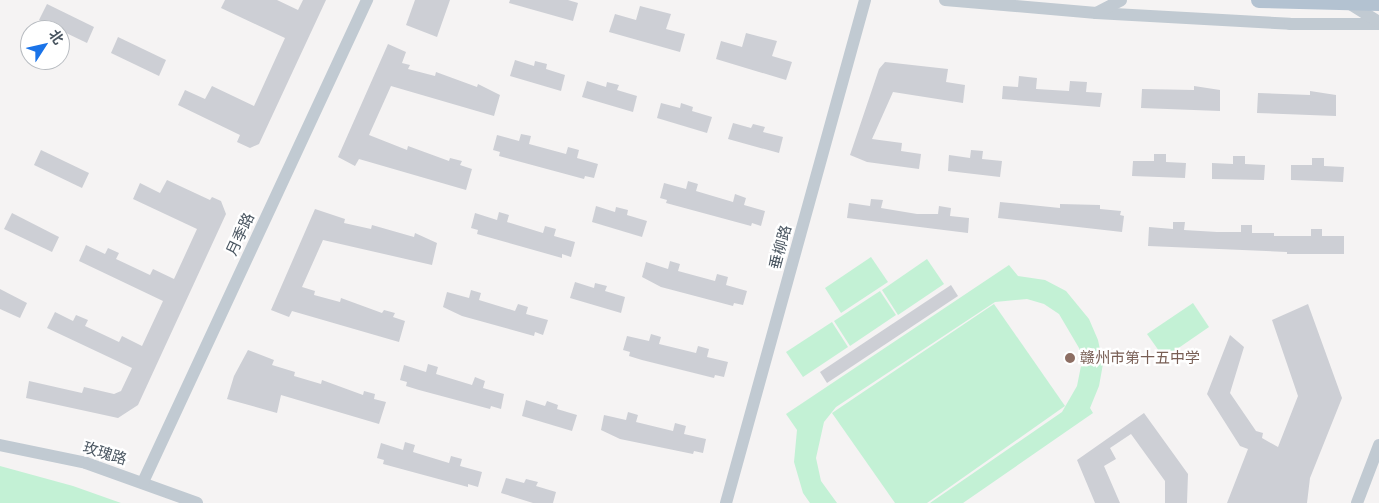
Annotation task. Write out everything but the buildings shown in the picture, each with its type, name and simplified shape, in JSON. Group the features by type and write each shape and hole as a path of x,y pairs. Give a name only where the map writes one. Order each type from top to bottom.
{"main road":[{"path":"1259,0 1350,4 1379,3"}],"street":[{"name":"月季路","path":"143,482 367,0"},
{"name":"垂柳路","path":"726,503 865,0"},
{"path":"945,0 1096,13 1290,24 1379,23"},
{"path":"1096,13 1121,0"},
{"path":"1350,4 1379,23"},
{"name":"玫瑰路","path":"0,445 86,463 197,503"},
{"path":"1357,503 1379,445"}],"green space":[{"path":"871,257 888,282 841,313 825,288"},
{"path":"927,259 944,284 898,315 882,290"},
{"path":"1009,265 1018,276 1045,280 1066,291 1089,319 1098,340 1103,364 1099,386 1090,408 1093,413 963,503 930,503 1062,412 1077,386 1081,366 1079,348 1059,314 1044,304 1027,299 995,302 836,407 824,422 816,458 821,481 837,503 810,503 803,493 794,462 797,430 786,414"},
{"path":"880,291 896,315 850,346 834,321"},
{"path":"1193,303 1209,327 1164,358 1147,334"},
{"path":"994,304 1065,406 927,503 895,503 832,413"},
{"path":"832,322 848,347 803,377 786,352"},
{"path":"0,466 73,486 121,503 0,503"}],"place":[{"name":"赣州市第十五中学","path":"1070,358"}]}
